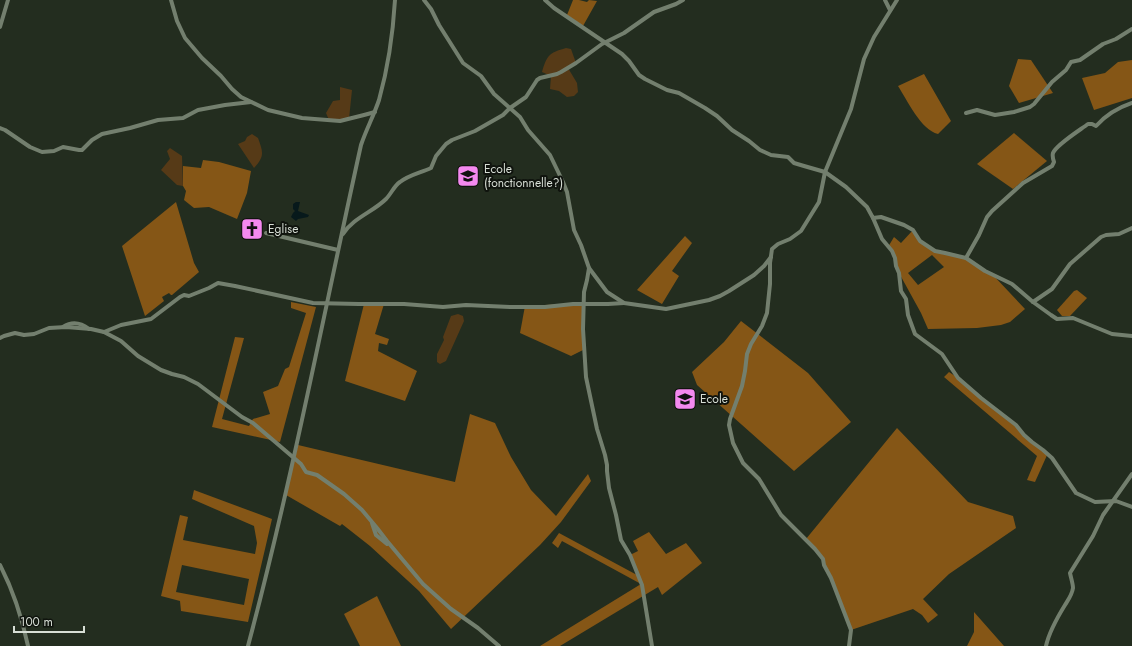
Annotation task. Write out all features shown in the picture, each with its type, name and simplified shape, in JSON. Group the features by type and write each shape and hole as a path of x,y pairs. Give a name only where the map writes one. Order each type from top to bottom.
{"street":[{"path":"0,27 8,0"},
{"path":"171,0 177,21 185,38 202,58 241,98 268,110 302,118 340,121 375,112"},
{"path":"248,646 293,458 361,145 375,112 385,75 395,0"},
{"path":"424,0 431,9 439,25 463,63 481,76 494,94 520,117 528,130 550,155 567,192 574,230 581,245 588,268 607,292 624,303"},
{"path":"545,0 554,8 626,57 639,75 644,79 667,90 679,93 706,108 718,116 732,130 760,150 771,155 788,157 794,163 825,172 846,187 867,207 880,235 896,258 896,266 899,273 902,291 906,299 908,315 915,334 942,354 958,378 981,398 1016,424 1024,435 1052,458 1076,493 1095,502 1116,501 1132,507"},
{"path":"341,237 347,227 374,210 387,199 398,183 431,168 436,156 446,144 495,121 526,97 537,80 544,76 561,72 605,42 624,33 654,12 683,0"},
{"path":"885,0 890,10"},
{"path":"849,646 851,630 823,559 781,515 759,479 743,463 737,453 730,433 729,425 742,386 747,354 762,326 767,312 772,249 801,231 819,202 825,172 847,119 864,59 874,37 897,0"},
{"path":"966,113 976,110 995,115 1014,112 1030,106 1034,104 1052,82 1066,70 1071,62 1080,60 1103,44 1131,31"},
{"path":"0,128 30,147 42,152 54,151 63,147 82,150 96,137 112,131 130,128 158,120 183,118 198,110 225,104 251,102"},
{"path":"966,258 987,217 992,211 1023,183 1052,166 1054,162 1052,157 1053,152 1064,141 1088,124 1096,126 1116,109 1132,103"},
{"path":"873,218 881,217 904,225 913,230 920,241 935,251 966,258 986,271 1012,284 1033,302 1057,319 1073,318 1112,334 1132,336"},
{"path":"1033,302 1052,289 1070,264 1101,237 1119,234 1132,228"},
{"path":"266,232 338,250"},
{"path":"104,332 121,325 151,319 180,297 184,295 189,296 218,283 313,303 326,304 404,304 442,307 466,305 510,307 584,303 624,303 666,309 709,300 720,296 754,274 764,266 771,257"},
{"path":"588,268 584,292 583,329 586,377 597,429 605,455 609,488 621,540 630,555 642,585 652,646"},
{"path":"0,338 15,333 24,335 34,334 49,328 66,327 104,332 121,340 138,356 161,370 184,377 198,384 242,417 253,423 301,464 306,472 317,475 344,494 372,521 393,549 423,584 451,609 478,628 499,646"},
{"path":"1046,646 1049,635 1071,594 1073,586 1070,573 1093,536 1103,515 1132,474"},
{"path":"0,565 10,585 23,624 28,646"}],"shaded area":[{"path":"573,0 587,2 589,0 597,1 583,26 567,15"},
{"path":"566,48 571,49 576,63 568,68 577,83 578,92 574,96 567,97 559,91 550,89 551,76 542,72 547,58 552,53"},
{"path":"1018,59 1031,60 1053,93 1019,103 1009,86"},
{"path":"1132,60 1132,98 1094,110 1082,78 1105,73 1118,62"},
{"path":"924,74 951,121 938,134 926,127 920,121 898,86"},
{"path":"340,87 352,90 349,119 329,120 326,113 333,101 340,100"},
{"path":"1014,133 1047,161 1013,189 977,164"},
{"path":"252,134 258,138 262,150 260,160 254,168 238,144 245,141 247,137"},
{"path":"170,148 182,156 183,186 177,185 161,170 170,159 167,151"},
{"path":"203,160 219,162 251,171 247,193 237,219 209,207 194,208 184,200 186,191 183,186 183,166 201,168"},
{"path":"176,202 194,263 199,272 172,295 169,293 162,297 164,301 145,316 122,246"},
{"path":"300,202 298,211 309,215 308,217 298,219 296,221 291,217 295,211 293,209 293,204"},
{"path":"913,230 920,241 935,251 964,257 993,275 1025,309 1010,322 1001,325 977,328 928,329 899,273 895,257 888,247 894,237 901,243","holes":["932,255 944,267 918,285 908,273"]},
{"path":"685,236 692,243 672,271 679,276 662,304 637,290"},
{"path":"1077,290 1087,298 1070,316 1062,316 1057,310 1074,291"},
{"path":"291,302 316,307 280,442 212,427 235,337 244,338 222,419 249,426 253,419 270,414 263,392 278,386 285,369 289,367 306,313 291,308"},
{"path":"584,303 585,349 571,356 520,333 525,306"},
{"path":"364,304 384,304 375,334 389,339 387,345 379,343 378,351 417,371 405,401 345,381"},
{"path":"458,314 463,316 464,321 446,361 440,364 437,362 437,354 444,340 443,337 451,316"},
{"path":"741,321 808,373 851,422 794,471 697,385 692,372 724,342"},
{"path":"949,372 1016,425 1024,435 1048,453 1035,482 1027,480 1037,456 944,377"},
{"path":"470,414 495,423 511,457 531,490 556,516 588,474 591,481 561,522 540,545 451,629 419,591 370,546 342,524 340,526 286,495 298,445 455,482"},
{"path":"897,428 968,502 1013,516 1016,528 949,574 923,599 938,615 928,623 922,615 913,609 851,630 823,559 806,539"},
{"path":"194,490 272,519 248,622 181,611 180,601 161,596 180,515 188,517 183,540 255,554 257,543 254,526 192,499","holes":["182,565 249,579 244,605 176,592"]},
{"path":"649,532 666,554 686,543 702,563 662,595 658,587 560,646 540,646 641,584 562,541 558,548 552,543 559,533 637,575 630,555 638,551 633,541"},
{"path":"377,596 401,646 360,646 344,614"},
{"path":"974,612 1004,646 967,646 974,632"}],"place":[{"name":"Ecole (fonctionnelle?)","path":"468,176"},
{"name":"Eglise","path":"252,229"},
{"name":"Ecole","path":"685,399"}]}
